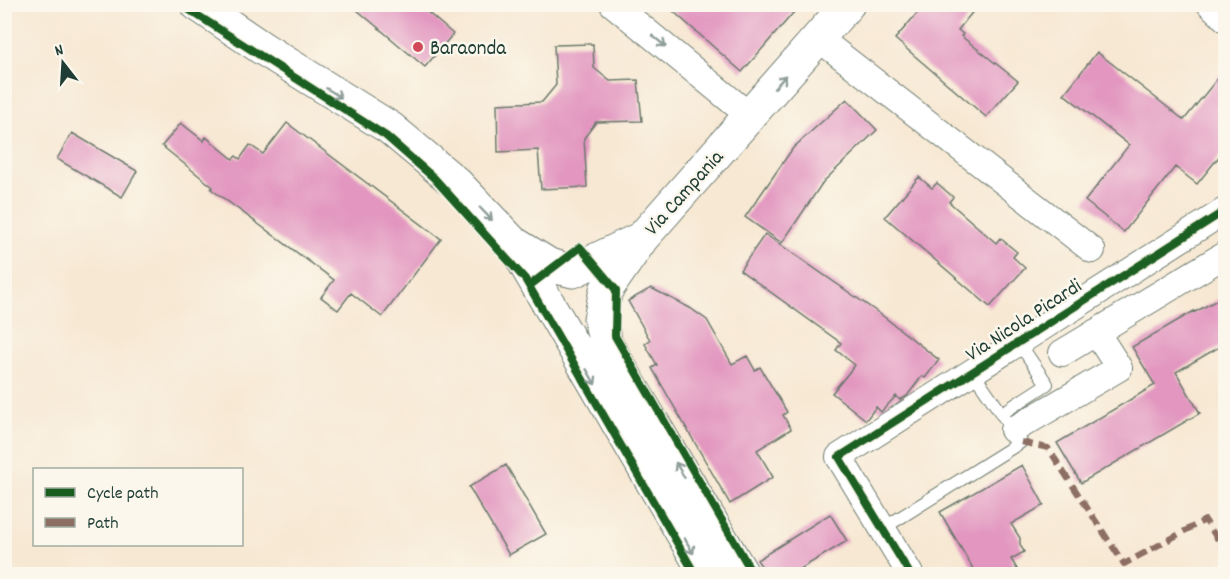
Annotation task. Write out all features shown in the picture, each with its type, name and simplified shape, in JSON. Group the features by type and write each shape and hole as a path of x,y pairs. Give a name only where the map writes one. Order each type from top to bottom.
{"main road":[{"path":"197,4 262,48 390,128 457,184 513,243 706,574"},
{"name":"Via Campania","path":"513,243 549,266 573,271 642,238 848,4"},
{"path":"642,238 606,290 600,319 606,344 742,574"}],"street":[{"path":"613,4 750,116"},
{"path":"1210,4 1226,19"},
{"path":"819,38 1092,250"},
{"name":"Via Nicola Picardi","path":"882,529 839,457 1226,210"},
{"path":"1062,353 1226,254"},
{"path":"1007,422 1119,369 1096,332"},
{"path":"882,529 910,574"}],"lane":[{"path":"1007,422 1047,384 1019,343"},
{"path":"882,529 1021,442 973,372"}],"building":[{"path":"350,4 418,4 453,34 425,67"},
{"path":"665,4 801,4 742,72"},
{"path":"925,4 979,4 958,30 963,34 961,36 1018,81 986,117 895,39"},
{"path":"593,44 594,68 610,81 638,80 642,121 596,122 584,138 587,187 541,189 538,150 498,152 497,104 542,102 556,85 554,45"},
{"path":"1097,52 1184,120 1226,68 1226,148 1197,184 1175,167 1124,232 1085,201 1129,145 1064,94"},
{"path":"847,99 877,130 823,182 782,243 745,217 793,148"},
{"path":"181,123 204,141 206,137 233,159 236,156 240,159 250,145 263,154 287,123 441,239 382,317 351,293 338,310 321,297 334,280 211,189 213,187 162,146"},
{"path":"72,133 137,171 122,197 57,159"},
{"path":"919,177 932,188 937,183 953,197 949,202 996,243 1000,238 1017,252 1013,257 1025,268 990,307 885,217"},
{"path":"765,234 883,316 939,360 925,378 922,376 907,396 900,400 896,396 881,412 876,407 866,420 832,393 855,365 836,350 841,343 740,270"},
{"path":"651,288 690,308 707,320 732,364 747,356 755,370 760,367 787,412 783,415 791,429 757,450 773,477 730,504 652,368 657,365 645,344 650,340 628,301"},
{"path":"1226,295 1226,343 1176,372 1200,413 1081,483 1057,443 1155,385 1132,347"},
{"path":"506,465 546,534 509,555 469,487"},
{"path":"1022,465 1044,505 1011,524 1020,538 1024,552 1011,559 1020,574 976,574 940,512"},
{"path":"830,514 847,541 792,574 767,574 757,560"}],"marked path":[{"path":"1021,442 1048,448 1124,564 1205,520 1226,552"}],"cycle path":[{"path":"180,4 386,136 434,178 525,279 695,574"},
{"path":"910,574 839,457 1226,210"},
{"path":"529,286 580,247 616,290 615,336 753,574"}],"place":[{"name":"Baraonda","path":"418,47"}]}
